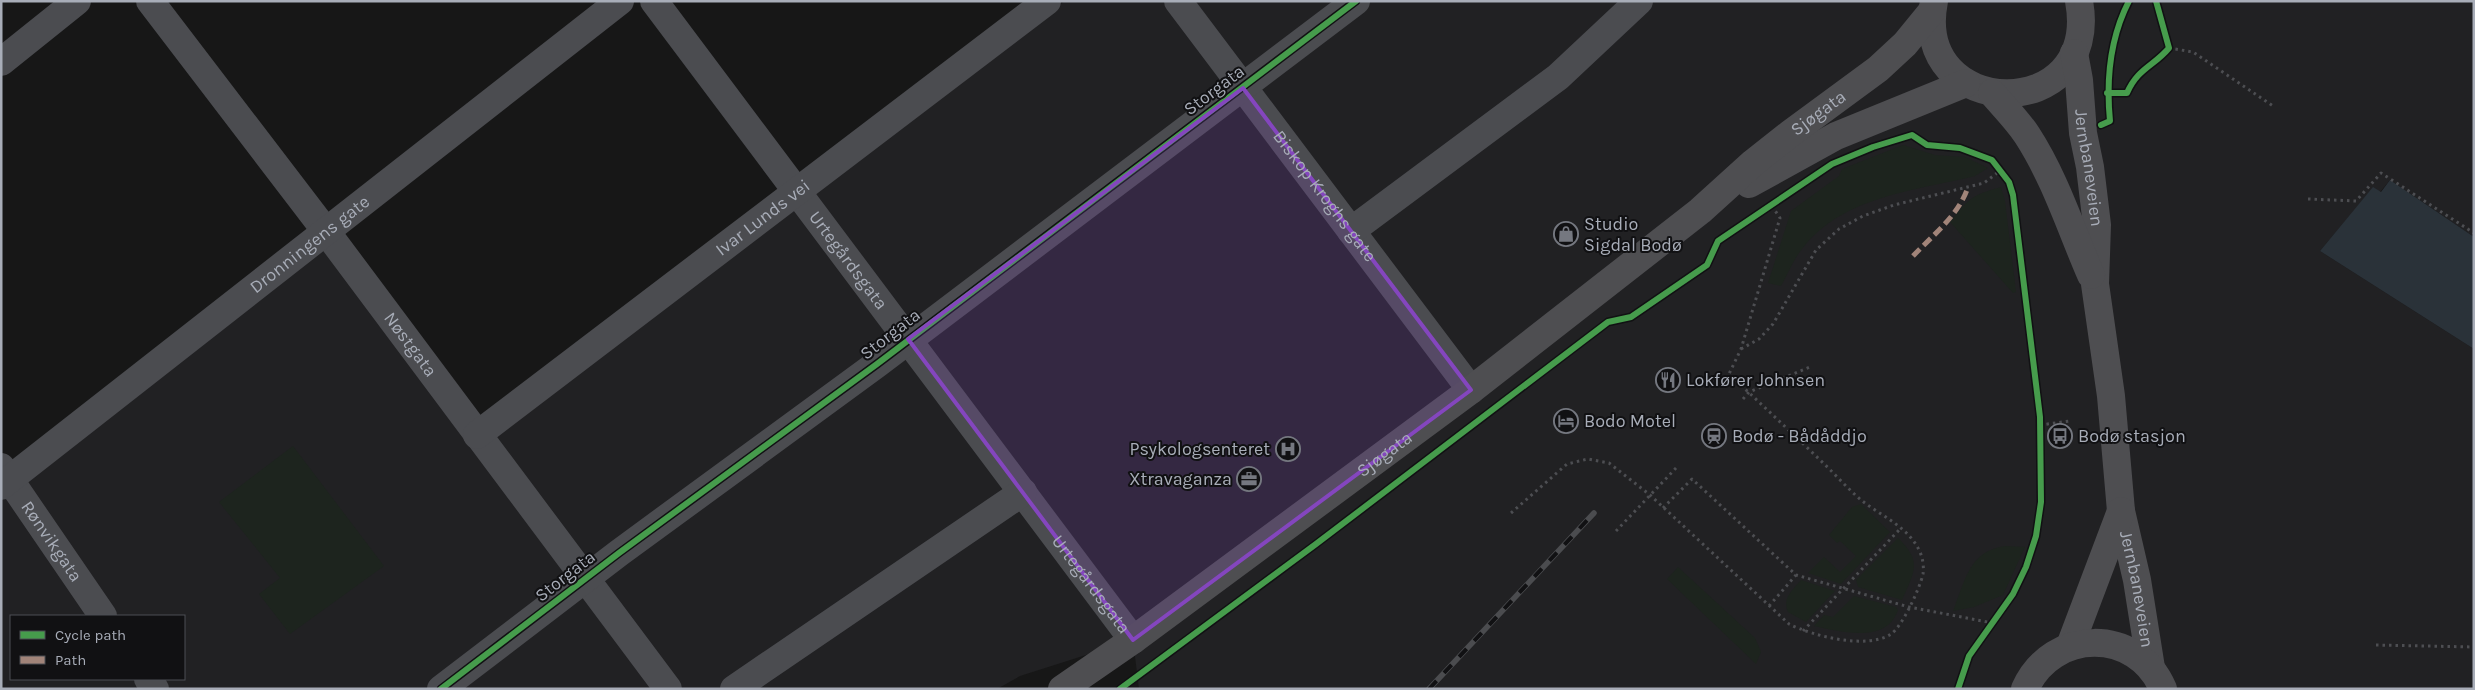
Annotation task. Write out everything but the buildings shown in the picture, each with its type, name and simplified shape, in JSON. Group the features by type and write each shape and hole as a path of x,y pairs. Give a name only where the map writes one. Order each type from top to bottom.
{"highway":[{"name":"Sjøgata","path":"1933,6 1932,28 1939,52 1953,73 1966,83 1992,93 2008,95 2040,87 2054,78 2074,53 2084,6"},
{"name":"Sjøgata","path":"1062,689 1133,640 1471,390 1700,212 1753,163 1878,69 1905,44 1933,6"},
{"name":"Jernbaneveien","path":"2074,53 2079,80 2083,133 2090,167 2097,225 2095,284 2111,396 2121,511 2157,678"},
{"name":"Sjøgata","path":"1700,212 1836,136 1966,83"},
{"name":"Jernbaneveien","path":"1992,93 2026,134 2051,179 2095,284"},
{"name":"Jernbaneveien","path":"2070,646 2121,511"},
{"name":"Jernbaneveien","path":"2025,689 2036,670 2046,660 2070,646 2087,642 2114,646 2138,656 2157,678"}],"street":[{"path":"1,62 77,1"},
{"name":"Nøstgata","path":"150,1 325,230 668,689"},
{"name":"Dronningens gate","path":"4,478 620,1"},
{"name":"Urtegårdsgata","path":"654,1 1133,640"},
{"name":"Ivar Lunds vei","path":"478,435 1047,1"},
{"name":"Biskop Kroghs gate","path":"1178,1 1471,390"},
{"name":"Storgata","path":"441,689 1243,88 1356,1"},
{"path":"1351,231 1558,77 1639,1"},
{"name":"Rønvikgata","path":"4,478 102,615"},
{"path":"734,689 1023,492"}],"path":[{"path":"2163,56 2169,48 2167,39"},
{"path":"2169,48 2193,52 2273,106"},
{"path":"1740,349 1759,339 1773,324 1816,250 1839,229 1863,216 1894,205 1984,183 2008,167"},
{"path":"2308,200 2356,202 2382,173 2474,234"},
{"path":"1511,513 1567,464 1588,459 1609,463 1650,495 1789,624 1803,631 1827,637 1871,641 1882,639 1893,633 1923,576 1924,564 1914,542 1901,528 1861,499 1729,374 1740,349 1780,218 1770,204"},
{"path":"1743,399 1749,392 1810,367"},
{"path":"2040,417 2040,435"},
{"path":"2040,425 2070,421"},
{"path":"1616,532 1678,467"},
{"path":"1663,508 1692,479 1796,575 1908,607 1993,623"},
{"path":"1803,631 1901,528"},
{"path":"1769,606 1796,575"},
{"path":"1988,629 1998,616"},
{"path":"2376,645 2474,647"}],"highlighted area":[{"path":"1243,88 1471,390 1133,640 908,339"}],"shaded area":[{"path":"1065,1 2474,1 2474,237 2390,180 2380,192 2373,188 2320,251 2474,349 2474,689 1139,689 1133,640 1020,676 997,689 1,689 1,486 325,230 475,441 797,191"},
{"path":"1903,145 1935,155 1965,157 1988,168 1975,176 1881,198 1838,217 1819,231 1802,249 1781,286 1768,283 1791,211 1839,176 1842,169"},
{"path":"2390,180 2474,237 2474,349 2320,251 2373,187 2381,192"},
{"path":"2001,187 2005,201 2016,292 2013,293 1950,222 1972,198 1983,192"},
{"path":"293,446 384,566 290,634 259,594 280,578 219,502"},
{"path":"1861,504 1890,532 1841,584 1808,573 1824,557 1840,572 1856,556 1840,541 1837,543 1829,535 1852,507"},
{"path":"1898,538 1911,554 1914,568 1902,600 1858,587 1856,580"},
{"path":"2005,546 2025,547 2003,595 1974,607 1953,611 1965,579 1976,561 1983,554"},
{"path":"1678,567 1755,638 1761,652 1756,664 1667,579"},
{"path":"1801,580 1835,591 1806,622 1788,612 1786,607 1789,595"},
{"path":"1854,596 1896,607 1898,610 1892,621 1884,628 1874,632 1850,633 1814,626 1824,615 1833,617"}],"railway":[{"path":"1429,689 1594,513"}],"marked path":[{"path":"1913,256 1952,216 1968,187"}],"cycle path":[{"path":"441,689 619,553 877,364 1356,1"},
{"path":"2101,125 2110,121 2109,75 2111,60 2117,30 2129,1"},
{"path":"2107,93 2127,93 2136,78 2169,48 2156,1"},
{"path":"1120,689 1316,544 1608,322 1631,317 1707,265 1718,241 1832,164 1873,147 1912,135 1927,145 1960,148 1992,160 2009,182 2013,195 2040,417 2041,502 2036,536 2026,567 2013,594 1969,656 1958,689"}],"place":[{"name":"Studio Sigdal Bodø","path":"1566,234"},
{"name":"Lokfører Johnsen","path":"1668,380"},
{"name":"Bodo Motel","path":"1566,421"},
{"name":"Bodø - Bådåddjo","path":"1714,436"},
{"name":"Bodø stasjon","path":"2060,436"},
{"name":"Psykologsenteret","path":"1288,449"},
{"name":"Xtravaganza","path":"1249,479"}]}
